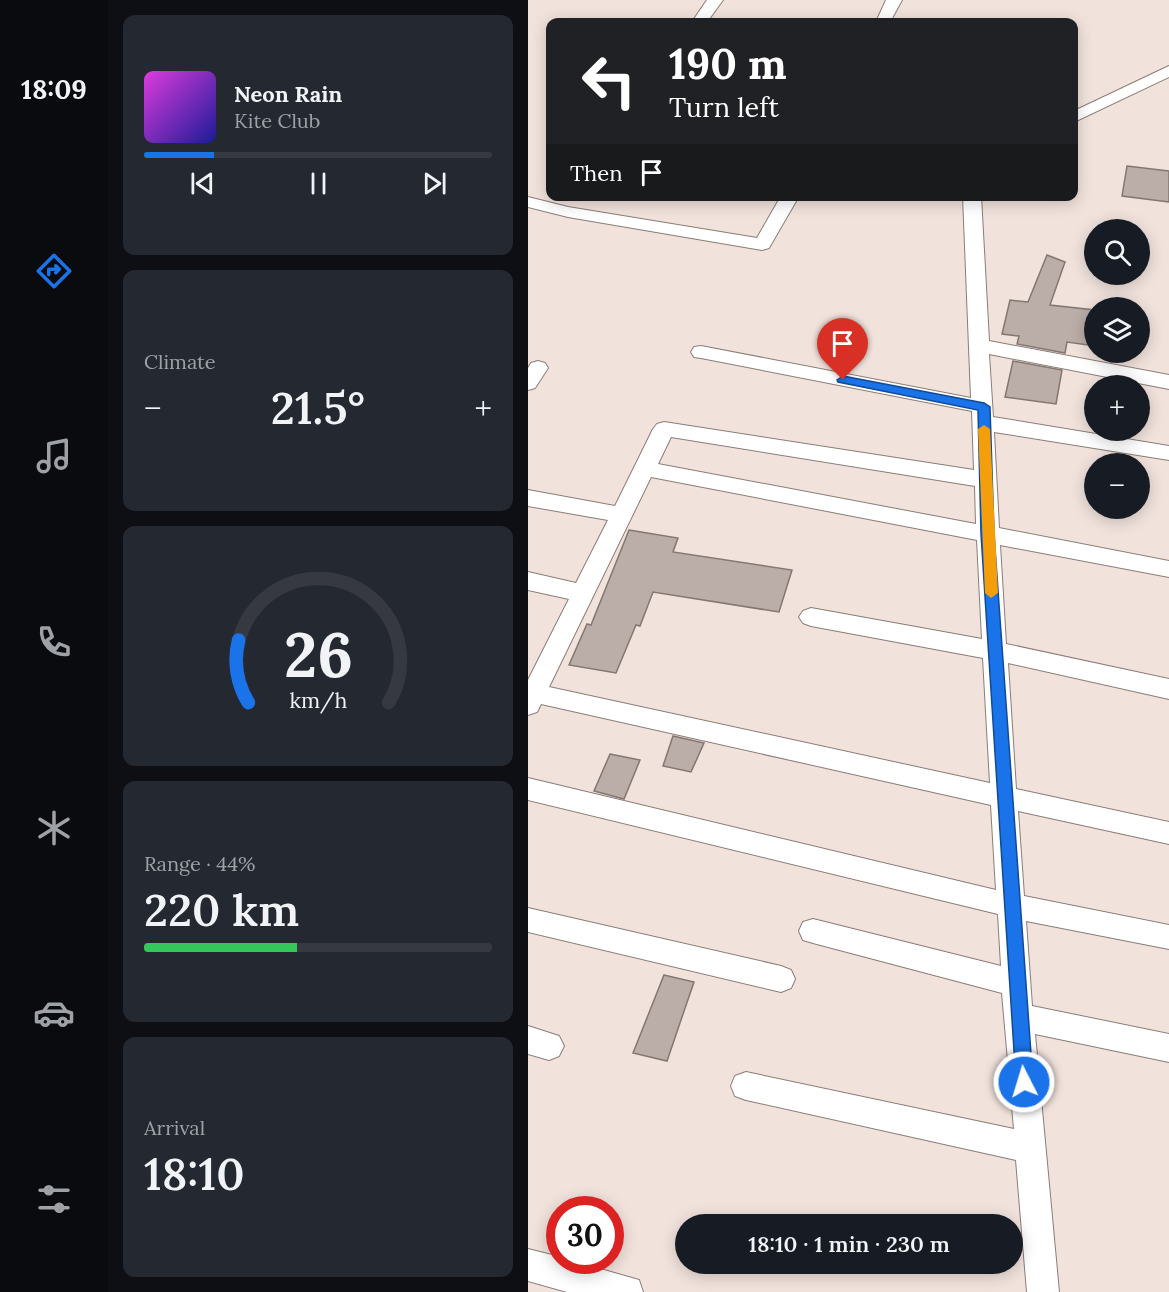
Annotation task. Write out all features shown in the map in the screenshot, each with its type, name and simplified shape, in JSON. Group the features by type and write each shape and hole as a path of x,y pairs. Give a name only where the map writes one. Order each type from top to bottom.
{"street":[{"path":"702,18 715,0"},
{"path":"886,18 894,0"},
{"path":"1078,115 1169,71"},
{"path":"528,202 560,202 762,244 787,201"},
{"path":"972,201 988,534 1016,983 1043,1292"},
{"path":"980,346 1169,382"},
{"path":"701,352 984,415 1169,453"},
{"path":"987,480 664,429 530,697 1006,796 1169,833"},
{"path":"646,469 1169,568"},
{"path":"528,498 622,515"},
{"path":"528,581 582,593"},
{"path":"811,618 996,651 1169,689"},
{"path":"528,789 1013,906 1169,937"},
{"path":"528,920 781,979"},
{"path":"813,931 1016,983"},
{"path":"1019,1017 1169,1048"},
{"path":"746,1086 1030,1148"},
{"path":"528,1265 627,1292"}],"building":[{"path":"1127,166 1169,171 1169,202 1122,196"},
{"path":"1047,255 1065,262 1050,305 1084,309 1084,344 1067,342 1065,353 1017,344 1019,336 1002,334 1010,300 1028,302"},
{"path":"1013,361 1062,370 1056,404 1005,397"},
{"path":"629,530 678,538 673,552 792,570 779,612 653,592 640,626 636,625 616,673 569,665 587,624 591,625"},
{"path":"673,736 704,743 691,772 663,766"},
{"path":"610,754 640,760 624,799 594,791"},
{"path":"664,975 694,982 667,1061 633,1053"}],"slow traffic":[{"path":"984,429 991,593"}],"route":[{"path":"843,380 984,407 988,534 1024,1082"}]}
